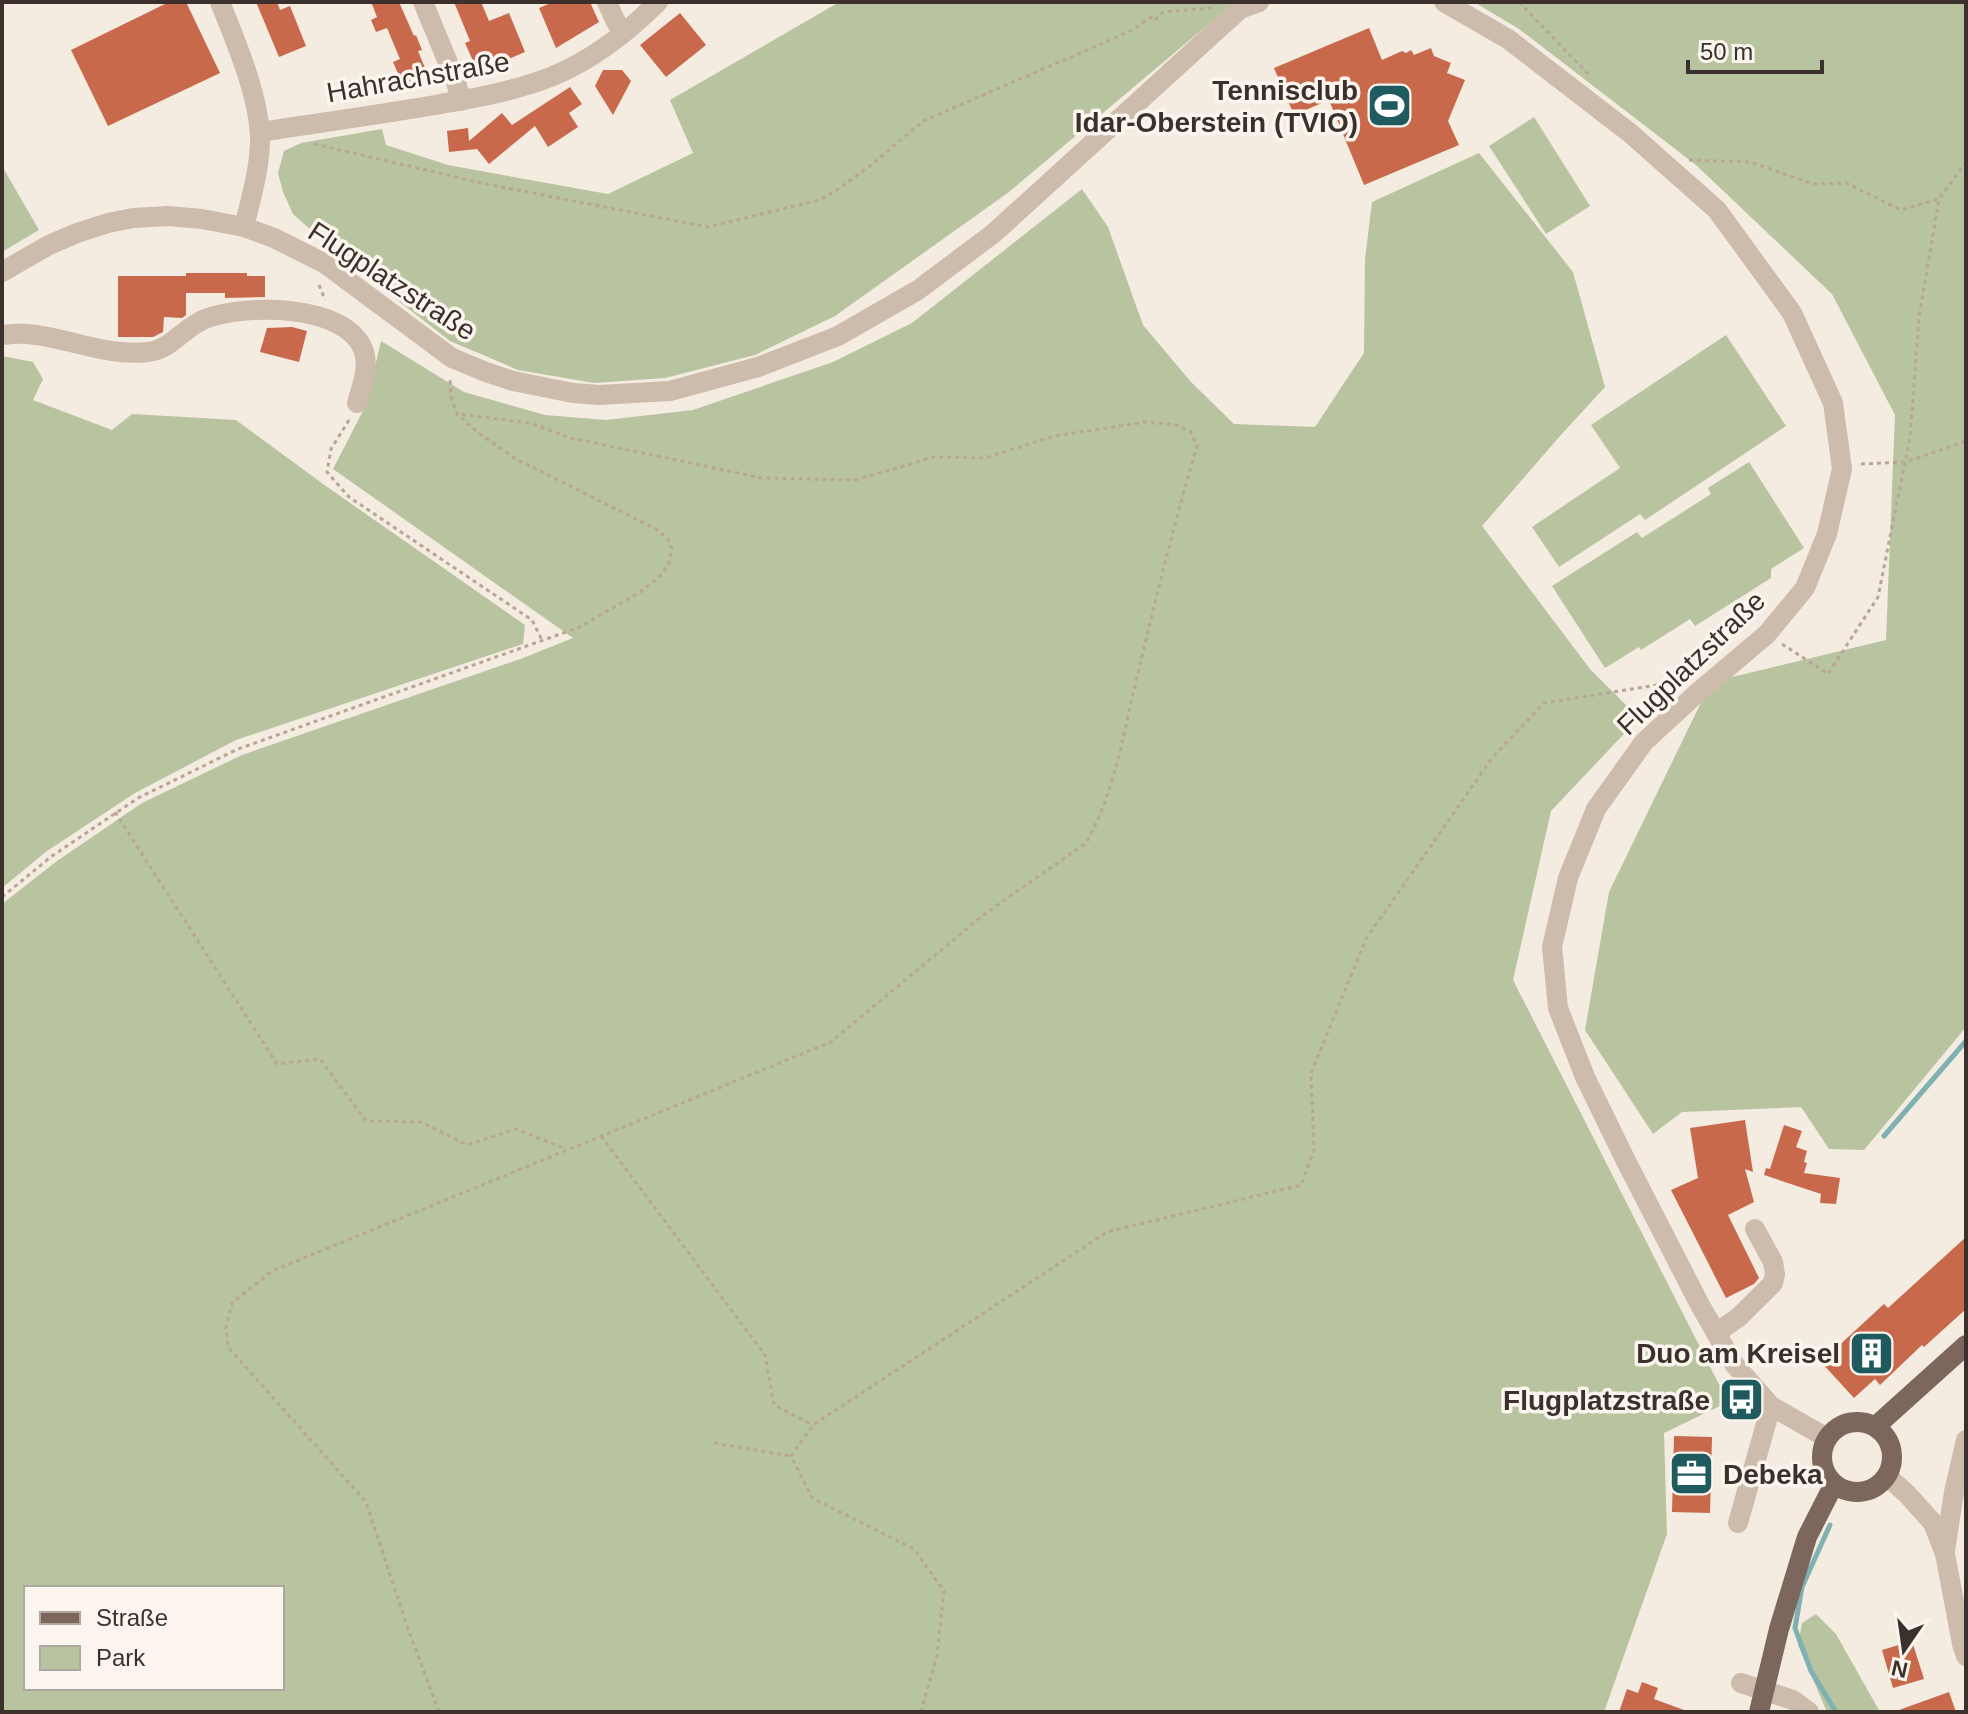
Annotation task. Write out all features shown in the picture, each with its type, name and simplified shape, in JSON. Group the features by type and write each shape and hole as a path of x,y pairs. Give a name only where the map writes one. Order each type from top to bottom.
{"main road":[{"path":"1876,1426 1966,1345"},
{"path":"1847,1423 1876,1426 1893,1452 1887,1476 1866,1491 1849,1491 1834,1484 1823,1465 1822,1450 1827,1438 1836,1428 1847,1423"},
{"path":"1759,1712 1779,1629 1807,1537 1834,1484"}],"street":[{"path":"220,2 243,62 260,132 256,176 244,227"},
{"path":"423,2 461,101"},
{"path":"607,2 623,33"},
{"name":"Hahrachstraße","path":"260,132 461,101 518,88 583,61 623,33 658,2"},
{"name":"Flugplatzstraße","path":"2,272 49,245 108,223 168,216 202,219 244,227 309,255 452,358 513,381 599,395 670,391 758,367 838,336 918,290 994,233 1240,9 1259,2"},
{"name":"Flugplatzstraße","path":"1444,2 1508,39 1630,133 1717,210 1792,313 1833,403 1842,469 1827,534 1805,588 1767,634 1644,742 1596,809 1568,878 1552,947 1558,1008 1585,1077 1716,1333 1734,1364 1771,1406 1827,1438"},
{"path":"2,335 25,334 102,350 150,352 164,348 187,328 226,313 300,311 332,321 355,335 366,362 365,378 357,403"},
{"path":"1716,1333 1739,1317 1773,1283 1773,1262 1755,1229"},
{"path":"1738,1523 1771,1406"},
{"path":"1945,1554 1966,1440"},
{"path":"1887,1476 1933,1523 1945,1554 1966,1656"},
{"path":"1741,1683 1793,1700 1809,1712"}],"path":[{"path":"287,127 308,143 323,147 486,184 708,227 819,200 870,166 923,121 1108,41 1153,16 1156,19 1163,12 1216,7"},
{"path":"1685,160 1750,162 1813,184 1846,183 1901,210 1939,199"},
{"path":"1767,634 1828,674 1878,597 1910,438 1919,317 1939,199 1966,162"},
{"path":"309,255 332,321"},
{"path":"2,897 52,856 115,812 238,749 580,627 640,592 661,575 669,563 672,548 668,539 656,529 516,459 457,414 451,397 452,358"},
{"path":"357,403 331,449 327,472 349,497 532,620 543,642"},
{"path":"439,1712 366,1502 228,1347 226,1327 232,1303 272,1271 831,1042 982,916 1086,843 1095,827 1115,770 1170,541 1197,446 1190,431 1177,425 1145,422 1055,436 985,458 934,457 855,480 762,478 571,438 530,423 457,414"},
{"path":"1841,465 1906,462 1966,441"},
{"path":"791,1456 813,1425 1107,1232 1301,1185 1314,1150 1311,1073 1366,939 1492,758 1544,703 1657,685 1720,649"},
{"path":"115,812 277,1064 320,1059 366,1121 421,1122 467,1145 516,1129 568,1150"},
{"path":"601,1136 765,1355 774,1405 813,1425"},
{"path":"714,1443 791,1456"},
{"path":"791,1456 812,1498 914,1549 944,1591 937,1655 921,1712"}],"green space":[{"path":"835,2 1235,2 1009,192 835,316 755,355 665,378 594,383 518,370 450,341 338,254 293,214 283,192 278,173 284,151 301,143 382,129 386,145 448,165 608,194 693,153 670,100"},
{"path":"1474,2 1966,2 1966,1027 1864,1150 1829,1149 1801,1107 1682,1112 1653,1134 1585,1030 1609,892 1711,682 1886,640 1895,415 1832,294 1696,165 1519,29"},
{"path":"1534,117 1590,206 1546,234 1489,146"},
{"path":"1479,153 1573,272 1605,387 1482,526 1590,669 1639,718 1551,811 1513,980 1728,1402 1664,1433 1667,1534 1604,1712 2,1712 2,904 57,861 142,803 242,755 573,638 333,469 366,405 381,341 464,392 545,415 606,420 693,410 833,362 912,323 1082,189 1108,227 1143,325 1191,382 1234,424 1315,427 1364,353 1365,259 1372,202"},
{"path":"2,166 39,230 2,252"},
{"path":"1726,335 1786,426 1645,520 1640,514 1559,567 1532,527 1620,468 1591,425"},
{"path":"2,356 33,362 43,379 33,400 112,430 132,414 236,420 525,625 523,644 236,740 135,793 47,851 2,888"},
{"path":"1749,462 1804,548 1771,569 1771,578 1695,626 1690,619 1605,668 1552,586 1637,532 1642,538 1711,494 1708,488"},
{"path":"1816,1614 1836,1634 1880,1712 1827,1712 1798,1645 1802,1623"}],"building":[{"path":"169,2 186,2 220,73 108,126 71,50"},
{"path":"256,2 277,2 280,10 290,6 306,46 279,57"},
{"path":"371,2 399,2 422,50 418,51 428,75 403,85 393,62 400,59 387,28 376,32 371,20 377,17"},
{"path":"454,2 481,2 489,21 509,13 525,52 478,72 465,43 470,41"},
{"path":"553,2 590,2 599,22 556,48 539,8"},
{"path":"680,13 706,45 666,77 640,45"},
{"name":"Tennisclub Idar-Oberstein (TVIO)","path":"1369,28 1382,60 1402,51 1406,53 1411,50 1414,55 1431,48 1434,56 1451,63 1447,73 1465,80 1448,121 1459,145 1364,185 1329,100 1294,115 1274,68"},
{"path":"603,70 622,70 631,81 613,115 595,86"},
{"path":"570,87 582,104 569,113 578,127 548,147 535,126 489,164 477,149 449,152 447,131 468,128 469,141 502,113 512,125"},
{"path":"186,273 265,276 265,297 225,298 225,293 186,293 186,315 182,318 164,317 163,332 153,337 118,337 118,276 186,276"},
{"path":"292,327 307,331 299,362 260,352 267,328"},
{"path":"1745,1120 1753,1172 1745,1169 1754,1202 1728,1215 1759,1278 1754,1284 1726,1298 1671,1190 1698,1178 1690,1128"},
{"path":"1784,1125 1802,1131 1796,1147 1807,1151 1804,1173 1840,1178 1836,1204 1820,1203 1821,1194 1764,1175 1766,1168 1770,1169"},
{"path":"1966,1237 1966,1309 1880,1385 1875,1379 1854,1398 1821,1362 1884,1304 1888,1308"},
{"name":"Debeka","path":"1674,1436 1712,1437 1710,1513 1672,1512"},
{"path":"1912,1641 1924,1679 1893,1688 1882,1650"},
{"path":"1642,1682 1658,1688 1654,1699 1684,1712 1619,1712 1627,1689 1638,1693"},
{"path":"1949,1692 1956,1712 1899,1710"}],"waterway":[{"path":"1884,1136 1966,1041"},
{"path":"1830,1525 1802,1587 1795,1628 1811,1671 1836,1712"}],"place":[{"name":"Tennisclub Idar-Oberstein (TVIO)","path":"1389,106"},
{"name":"Duo am Kreisel","path":"1871,1353"},
{"name":"Flugplatzstraße","path":"1741,1400"},
{"name":"Debeka","path":"1692,1474"}]}
